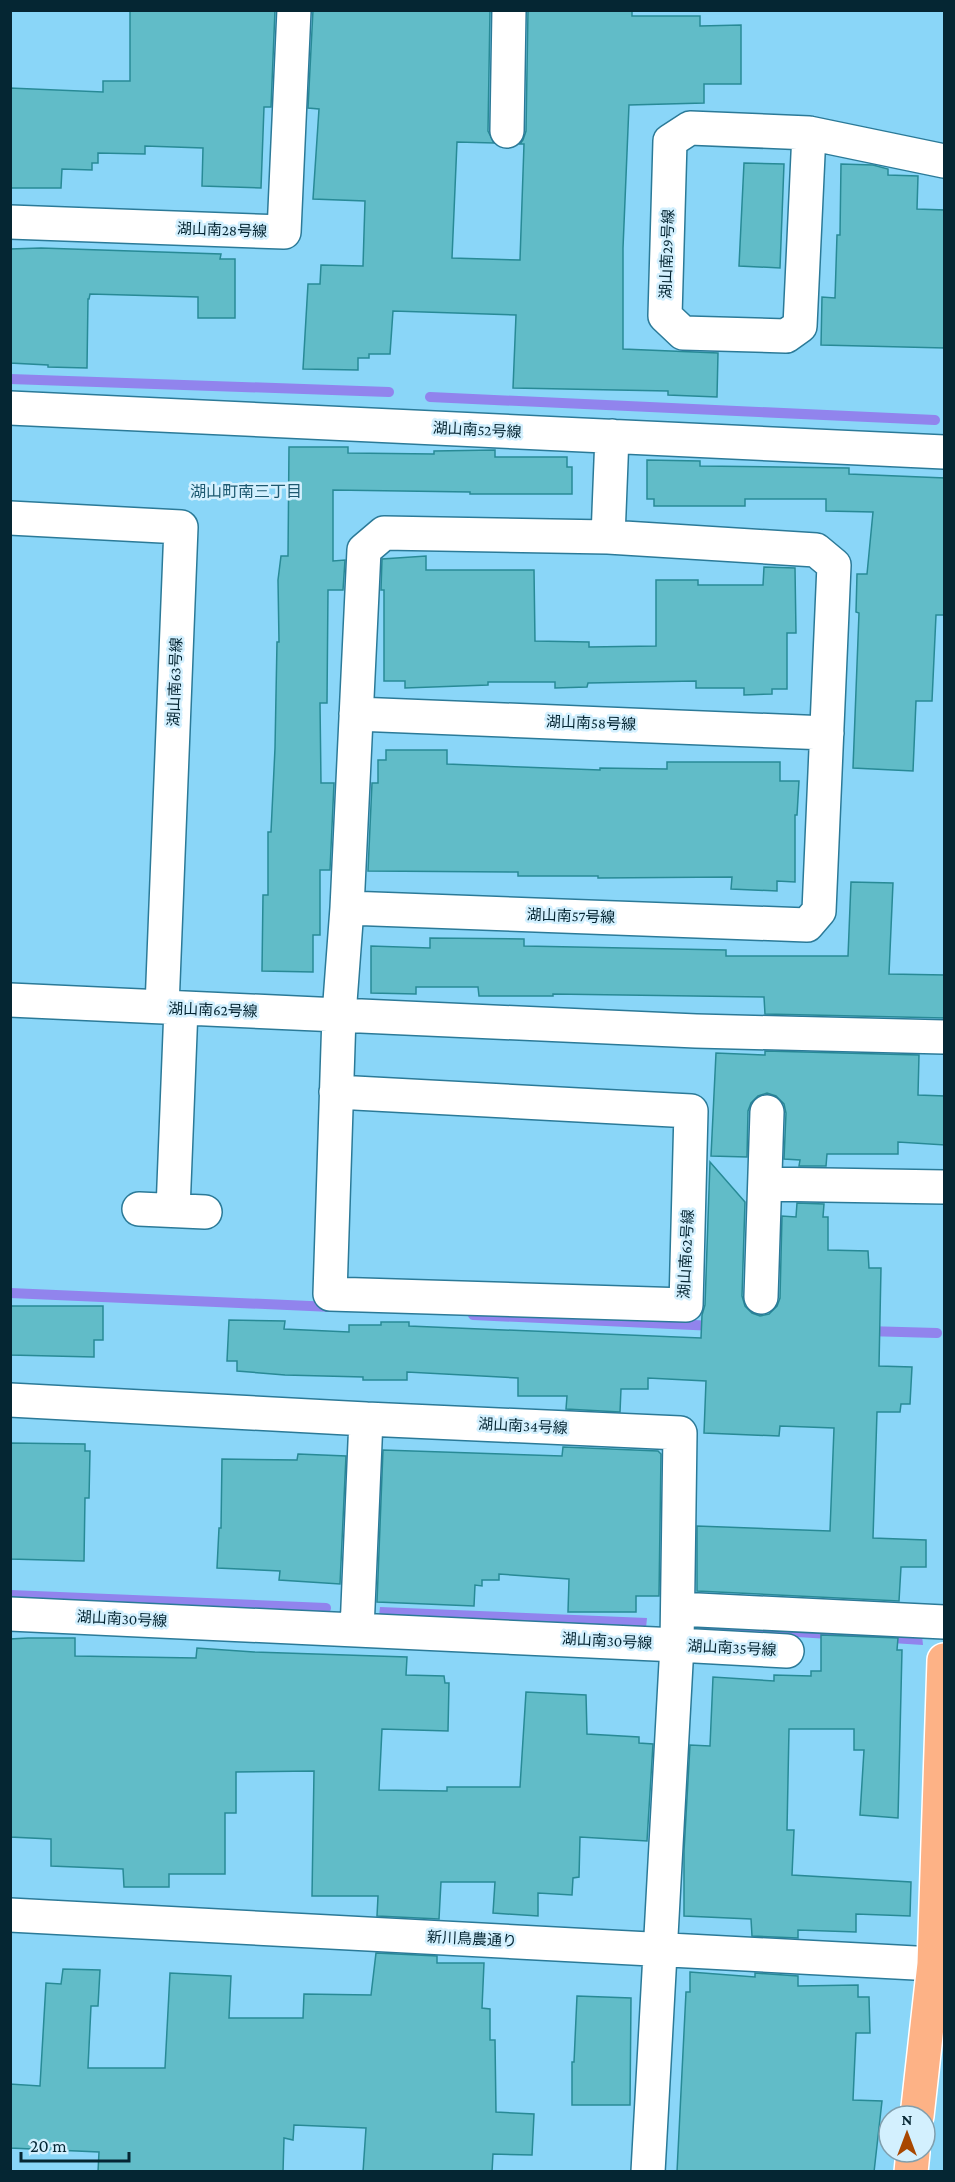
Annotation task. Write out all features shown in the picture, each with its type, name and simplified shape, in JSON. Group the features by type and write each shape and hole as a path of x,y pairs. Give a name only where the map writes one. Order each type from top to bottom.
{"main road":[{"path":"918,2104 934,1964 941,1871 945,1660"}],"street":[{"name":"湖山南28号線","path":"10,222 284,232 294,10"},
{"path":"507,131 509,10"},
{"name":"湖山南29号線","path":"809,133 800,326 786,336 683,333 665,316 670,141 690,128 809,133 945,161"},
{"name":"湖山南52号線","path":"10,408 945,452"},
{"path":"608,537 612,436"},
{"name":"湖山南63号線","path":"10,518 181,527 172,1008"},
{"name":"湖山南57号線","path":"384,532 608,537 816,550 834,565 819,911 807,925 347,908 364,550 384,532"},
{"name":"湖山南58号線","path":"356,714 826,733"},
{"path":"347,908 339,1015 696,1031 945,1037"},
{"name":"湖山南62号線","path":"10,1000 339,1015 336,1092 330,1294 686,1305 691,1111 336,1092"},
{"path":"139,1209 189,1211 172,1008"},
{"path":"761,1297 767,1112"},
{"path":"765,1184 945,1187"},
{"path":"10,1401 366,1419 357,1630"},
{"name":"湖山南34号線","path":"366,1419 680,1433 677,1645"},
{"path":"678,1610 945,1622"},
{"name":"湖山南30号線","path":"10,1614 677,1645"},
{"path":"648,2172 677,1645"},
{"name":"湖山南35号線","path":"677,1645 787,1651"},
{"name":"新川鳥農通り","path":"10,1915 934,1964"}],"shaded area":[{"path":"380,1607 647,1618 646,1628 379,1616"},
{"path":"692,1621 922,1635 923,1645 703,1631"}],"building":[{"path":"130,10 275,10 271,107 264,107 261,188 202,186 203,148 145,146 145,154 98,153 98,163 92,163 92,170 62,169 61,188 10,188 10,88 103,92 103,81 130,81"},
{"path":"313,10 490,10 488,131 494,143 457,142 452,258 520,260 524,144 520,144 526,131 528,10 632,10 632,16 700,16 700,26 741,25 741,84 704,84 704,103 629,105 623,248 623,349 718,353 717,397 668,395 668,391 513,388 516,315 393,311 390,354 369,354 369,358 358,358 358,370 303,369 308,284 320,284 321,265 363,266 365,201 313,199 319,109 308,108"},
{"path":"744,163 784,164 780,268 739,266"},
{"path":"841,164 873,165 888,169 888,175 918,176 917,209 945,210 945,348 821,345 822,297 835,298 837,235 840,235"},
{"path":"10,249 221,254 220,259 235,259 235,318 198,318 198,297 90,294 87,368 10,363"},
{"path":"289,447 348,447 348,453 434,454 434,451 495,450 495,457 567,457 567,467 572,467 572,494 333,490 333,561 345,560 343,590 328,590 327,703 320,703 321,783 334,783 330,870 320,870 320,935 313,935 313,972 262,971 263,895 268,895 268,832 271,832 275,748 277,642 279,642 278,580 281,556 288,556"},
{"path":"647,460 700,461 700,466 849,468 849,474 945,478 945,615 936,615 932,701 916,701 913,771 853,768 859,613 856,612 857,574 867,574 873,512 826,511 826,499 745,499 745,506 654,506 654,499 647,499"},
{"path":"426,556 426,570 534,570 535,641 589,642 589,647 656,646 656,580 698,580 698,585 763,585 764,567 795,568 796,633 787,633 787,689 772,689 772,694 744,695 744,688 696,688 696,681 588,683 587,687 555,688 555,682 488,682 488,685 405,688 405,681 384,681 382,559"},
{"path":"386,750 447,750 447,764 600,770 600,768 667,769 667,762 780,762 780,781 799,781 797,815 795,815 795,882 777,881 777,891 731,889 732,877 598,878 598,876 518,876 518,872 368,871 372,783 378,783 378,760 386,760"},
{"path":"851,882 893,883 889,974 945,975 945,1018 765,1014 764,997 553,994 553,996 479,996 478,987 416,987 416,994 371,993 371,946 430,948 430,938 524,939 524,946 726,950 726,956 848,956"},
{"path":"765,1051 919,1055 918,1095 945,1096 945,1145 898,1142 898,1154 827,1154 826,1166 799,1166 800,1160 784,1159 786,1113 784,1104 776,1096 767,1093 758,1096 751,1103 748,1111 747,1157 711,1156 716,1053 765,1055"},
{"path":"710,1162 745,1202 742,1296 745,1306 752,1313 760,1316 769,1314 777,1306 780,1298 782,1216 796,1217 797,1203 824,1204 823,1217 828,1217 828,1250 868,1251 869,1268 881,1268 879,1366 912,1367 910,1404 901,1404 900,1412 877,1412 873,1538 926,1540 926,1567 901,1567 899,1601 697,1591 697,1526 830,1531 834,1428 780,1426 779,1436 704,1433 706,1381 648,1378 648,1389 621,1389 620,1412 566,1409 567,1396 518,1396 518,1378 407,1372 407,1380 363,1380 363,1377 237,1371 237,1361 227,1361 229,1320 285,1321 284,1329 349,1332 349,1325 409,1322 409,1326 701,1338 705,1305"},
{"path":"10,1306 103,1306 103,1340 94,1340 94,1357 10,1355"},
{"path":"10,1443 85,1444 85,1451 90,1451 89,1498 85,1498 84,1561 10,1559"},
{"path":"563,1447 658,1451 661,1454 659,1596 636,1596 636,1612 568,1612 569,1579 499,1574 499,1580 482,1580 482,1586 475,1585 474,1606 377,1602 383,1450 562,1456"},
{"path":"298,1454 346,1456 340,1584 279,1580 280,1571 217,1568 219,1528 221,1528 222,1459 297,1460"},
{"path":"821,1635 898,1638 897,1650 902,1650 898,1818 860,1815 864,1750 854,1750 854,1729 789,1729 787,1830 794,1830 792,1875 911,1882 910,1916 856,1914 856,1932 798,1930 798,1938 752,1936 751,1919 684,1916 684,1851 690,1745 710,1746 713,1677 774,1681 774,1675 811,1676 811,1671 821,1671"},
{"path":"75,1638 75,1656 196,1658 197,1648 407,1657 406,1675 444,1676 445,1683 449,1683 448,1731 382,1729 379,1790 447,1791 447,1787 520,1787 526,1692 586,1695 587,1734 639,1737 639,1743 653,1744 647,1841 580,1837 579,1877 573,1878 572,1895 538,1893 538,1916 493,1913 495,1882 441,1882 439,1919 377,1916 378,1896 312,1896 314,1771 236,1772 236,1813 225,1813 225,1874 169,1874 169,1887 124,1887 123,1869 51,1866 51,1839 10,1837 10,1639"},
{"path":"376,1953 437,1956 437,1963 484,1963 482,2008 490,2009 490,2040 495,2040 496,2112 534,2114 532,2155 493,2154 492,2172 363,2172 366,2128 294,2125 293,2140 284,2138 283,2172 98,2172 99,2152 10,2148 10,2084 40,2086 46,1983 61,1984 63,1969 100,1970 98,2006 91,2006 88,2068 165,2068 170,1973 231,1976 229,2018 303,2018 304,1994 371,1995"},
{"path":"690,1972 755,1977 755,1973 798,1976 798,1986 858,1985 858,1997 869,1997 870,2033 856,2033 853,2100 882,2101 882,2104 877,2104 877,2145 874,2172 677,2172 686,1992 690,1992"},
{"path":"577,1996 631,1998 630,2105 572,2105 572,2062 574,2062"}],"waterway":[{"path":"10,379 389,392"},
{"path":"430,397 935,420"},
{"path":"10,1293 332,1307"},
{"path":"473,1315 715,1326"},
{"path":"866,1331 937,1333"},
{"path":"10,1595 326,1608"}],"district":[{"name":"湖山町南三丁目","path":"246,491"}]}
